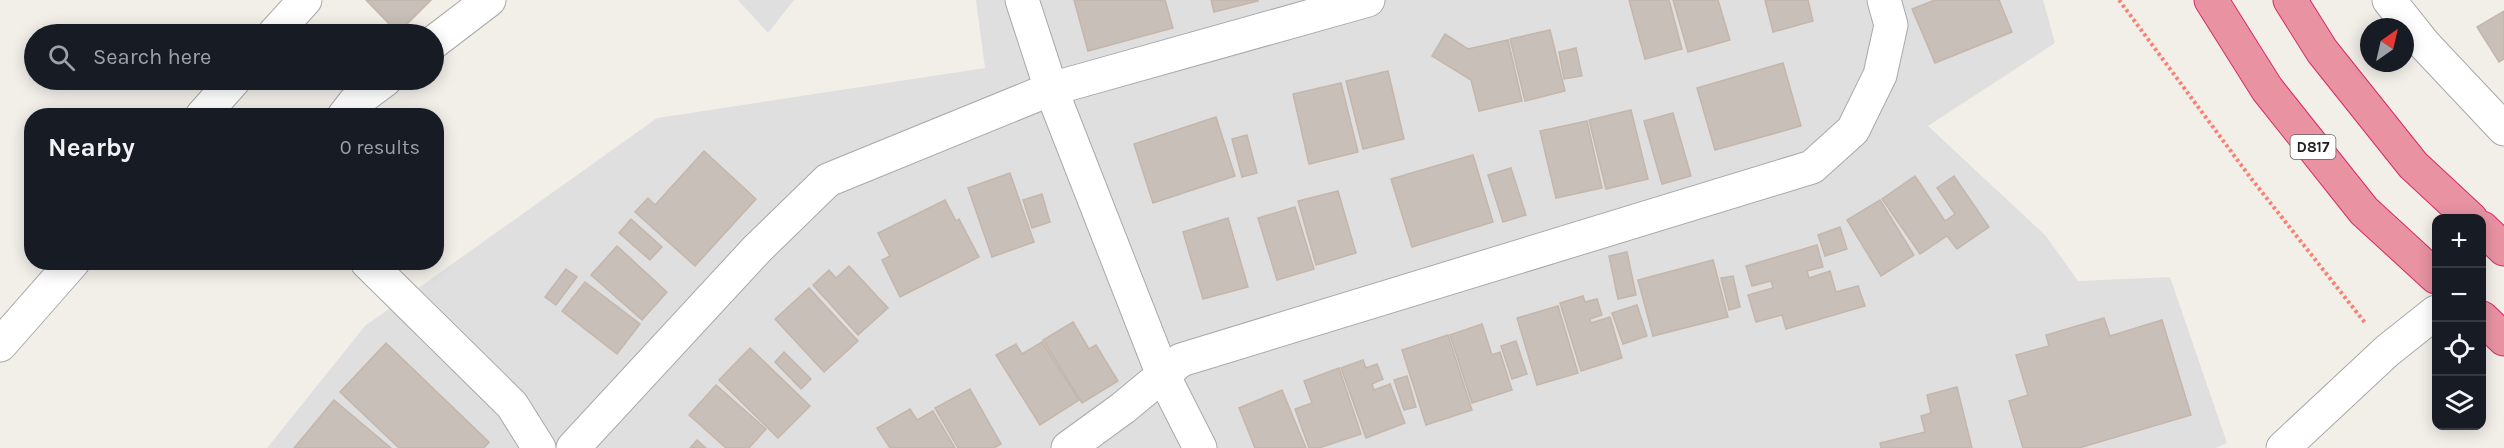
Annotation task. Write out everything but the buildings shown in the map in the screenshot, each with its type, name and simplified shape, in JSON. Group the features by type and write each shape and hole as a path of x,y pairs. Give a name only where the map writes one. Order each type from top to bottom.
{"highway":[{"name":"D817","path":"2211,0 2267,89 2364,211 2432,273"},
{"path":"2290,0 2322,51 2413,165 2466,214"},
{"path":"2486,233 2504,249"},
{"path":"2485,322 2504,339"}],"street":[{"path":"283,24 305,0"},
{"path":"444,34 489,0"},
{"path":"1022,0 1051,89 1164,375 1200,448"},
{"path":"573,448 757,249 828,180 1051,89 1368,0"},
{"path":"1068,448 1181,360 1812,167 1853,130 1880,75 1891,25 1884,0"},
{"path":"2389,0 2424,44 2504,129"},
{"path":"209,108 225,90"},
{"path":"350,108 372,90"},
{"path":"0,345 66,270"},
{"path":"375,270 512,405 539,448"},
{"path":"2283,448 2387,351 2432,315"}],"path":[{"path":"2119,0 2250,177 2387,351"}],"shaded area":[{"path":"738,0 794,0 768,33"},
{"path":"976,0 2043,0 2055,43 1928,126 2046,236 2078,281 2170,277 2227,443 2216,448 267,448 365,326 657,118 985,68"}]}
